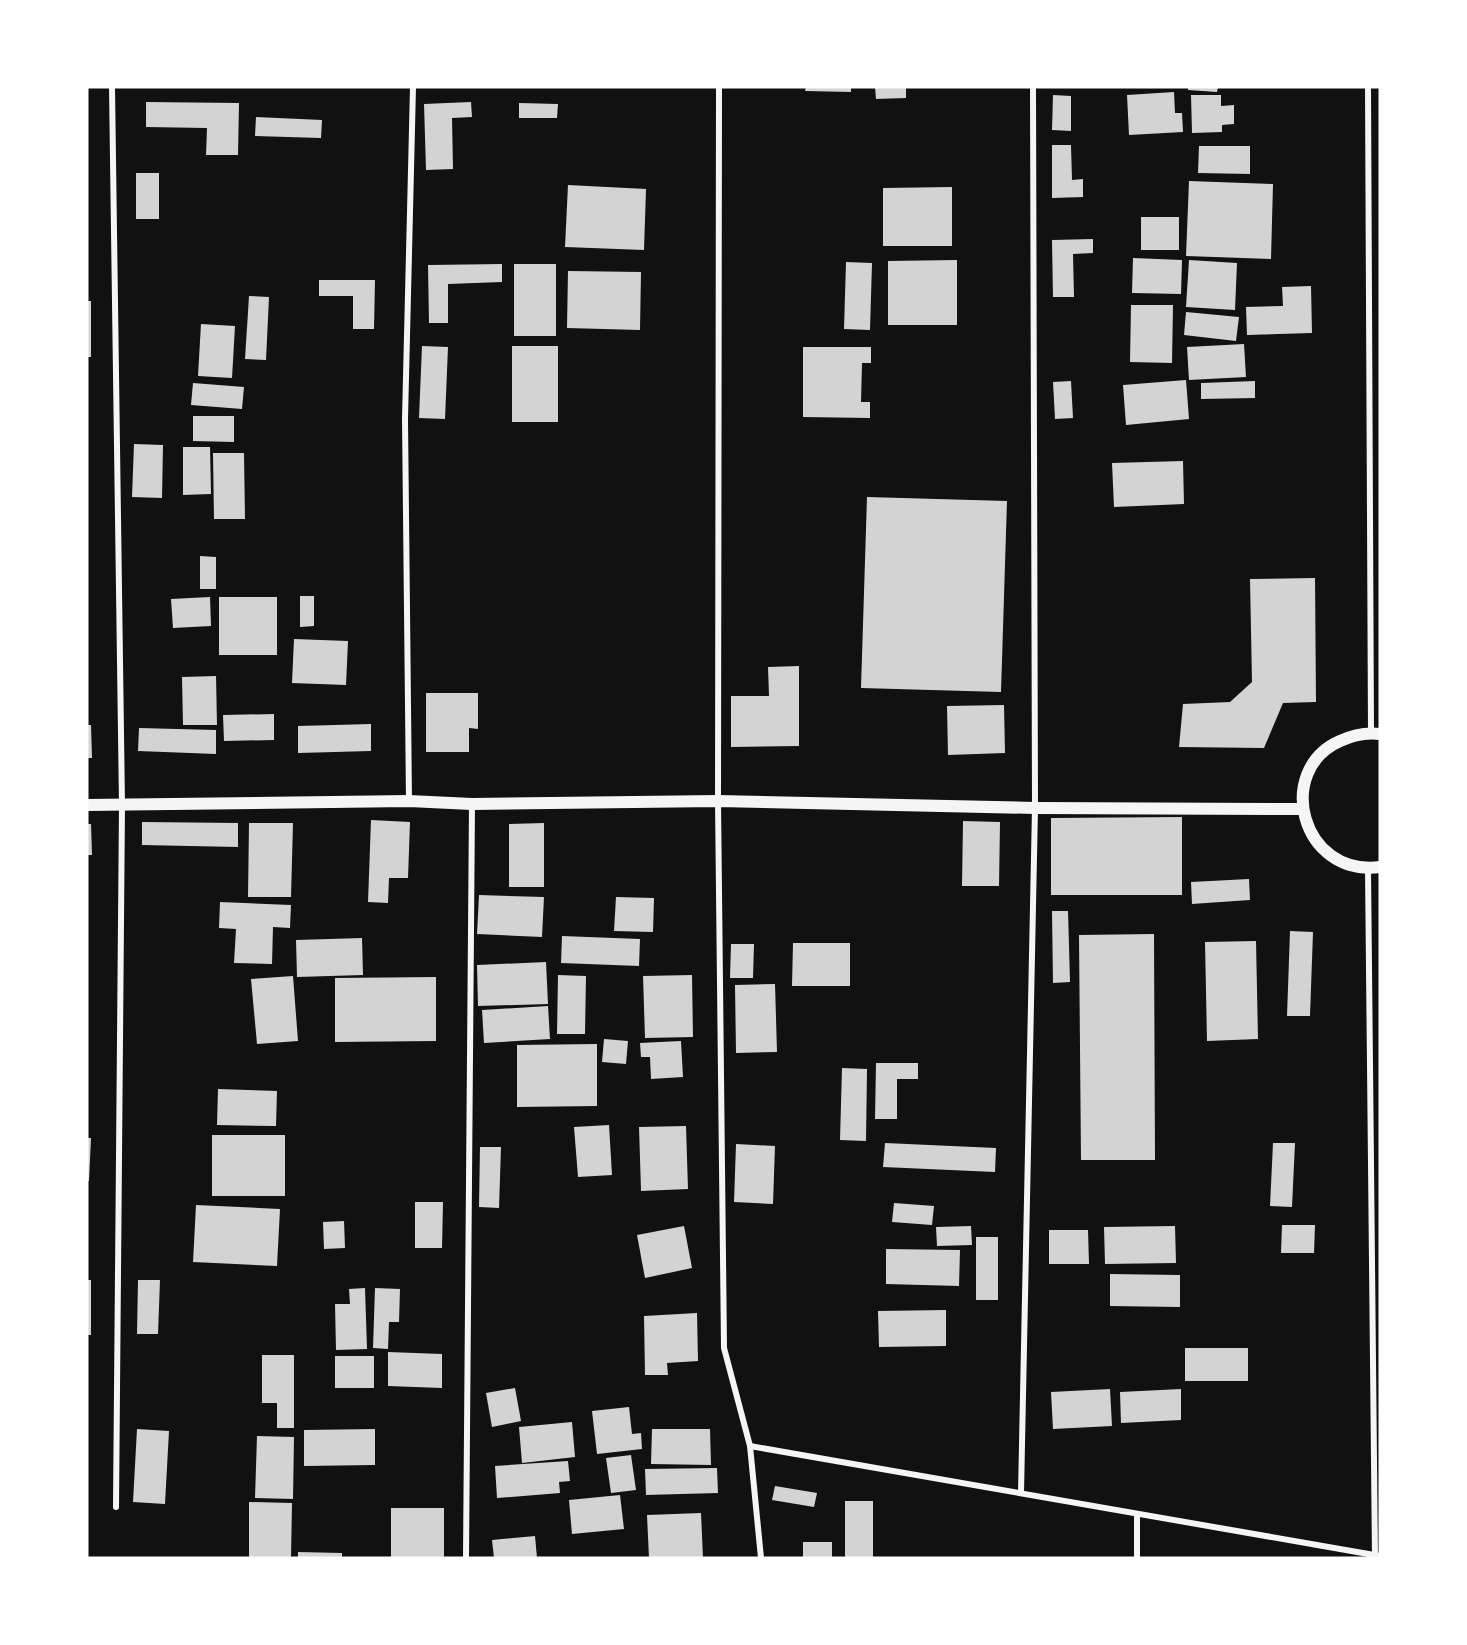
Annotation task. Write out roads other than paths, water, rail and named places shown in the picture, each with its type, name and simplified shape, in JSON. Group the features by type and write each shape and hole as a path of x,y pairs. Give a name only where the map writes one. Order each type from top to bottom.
{"main road":[{"path":"1374,868 1349,865 1332,857 1317,844 1308,828 1302,809 1303,790 1309,772 1319,756 1334,743 1352,735 1376,734"},
{"path":"87,805 409,801 472,804 718,801 1035,808 1302,809"}],"street":[{"path":"112,87 122,805 116,1507"},
{"path":"409,801 405,419 413,87"},
{"path":"719,87 718,801 724,1348 750,1446 761,1558"},
{"path":"1021,1493 1035,808 1033,87"},
{"path":"1368,87 1376,734"},
{"path":"466,1558 472,804"},
{"path":"750,1446 1376,1556 1374,868"},
{"path":"1137,1514 1137,1558"}]}
